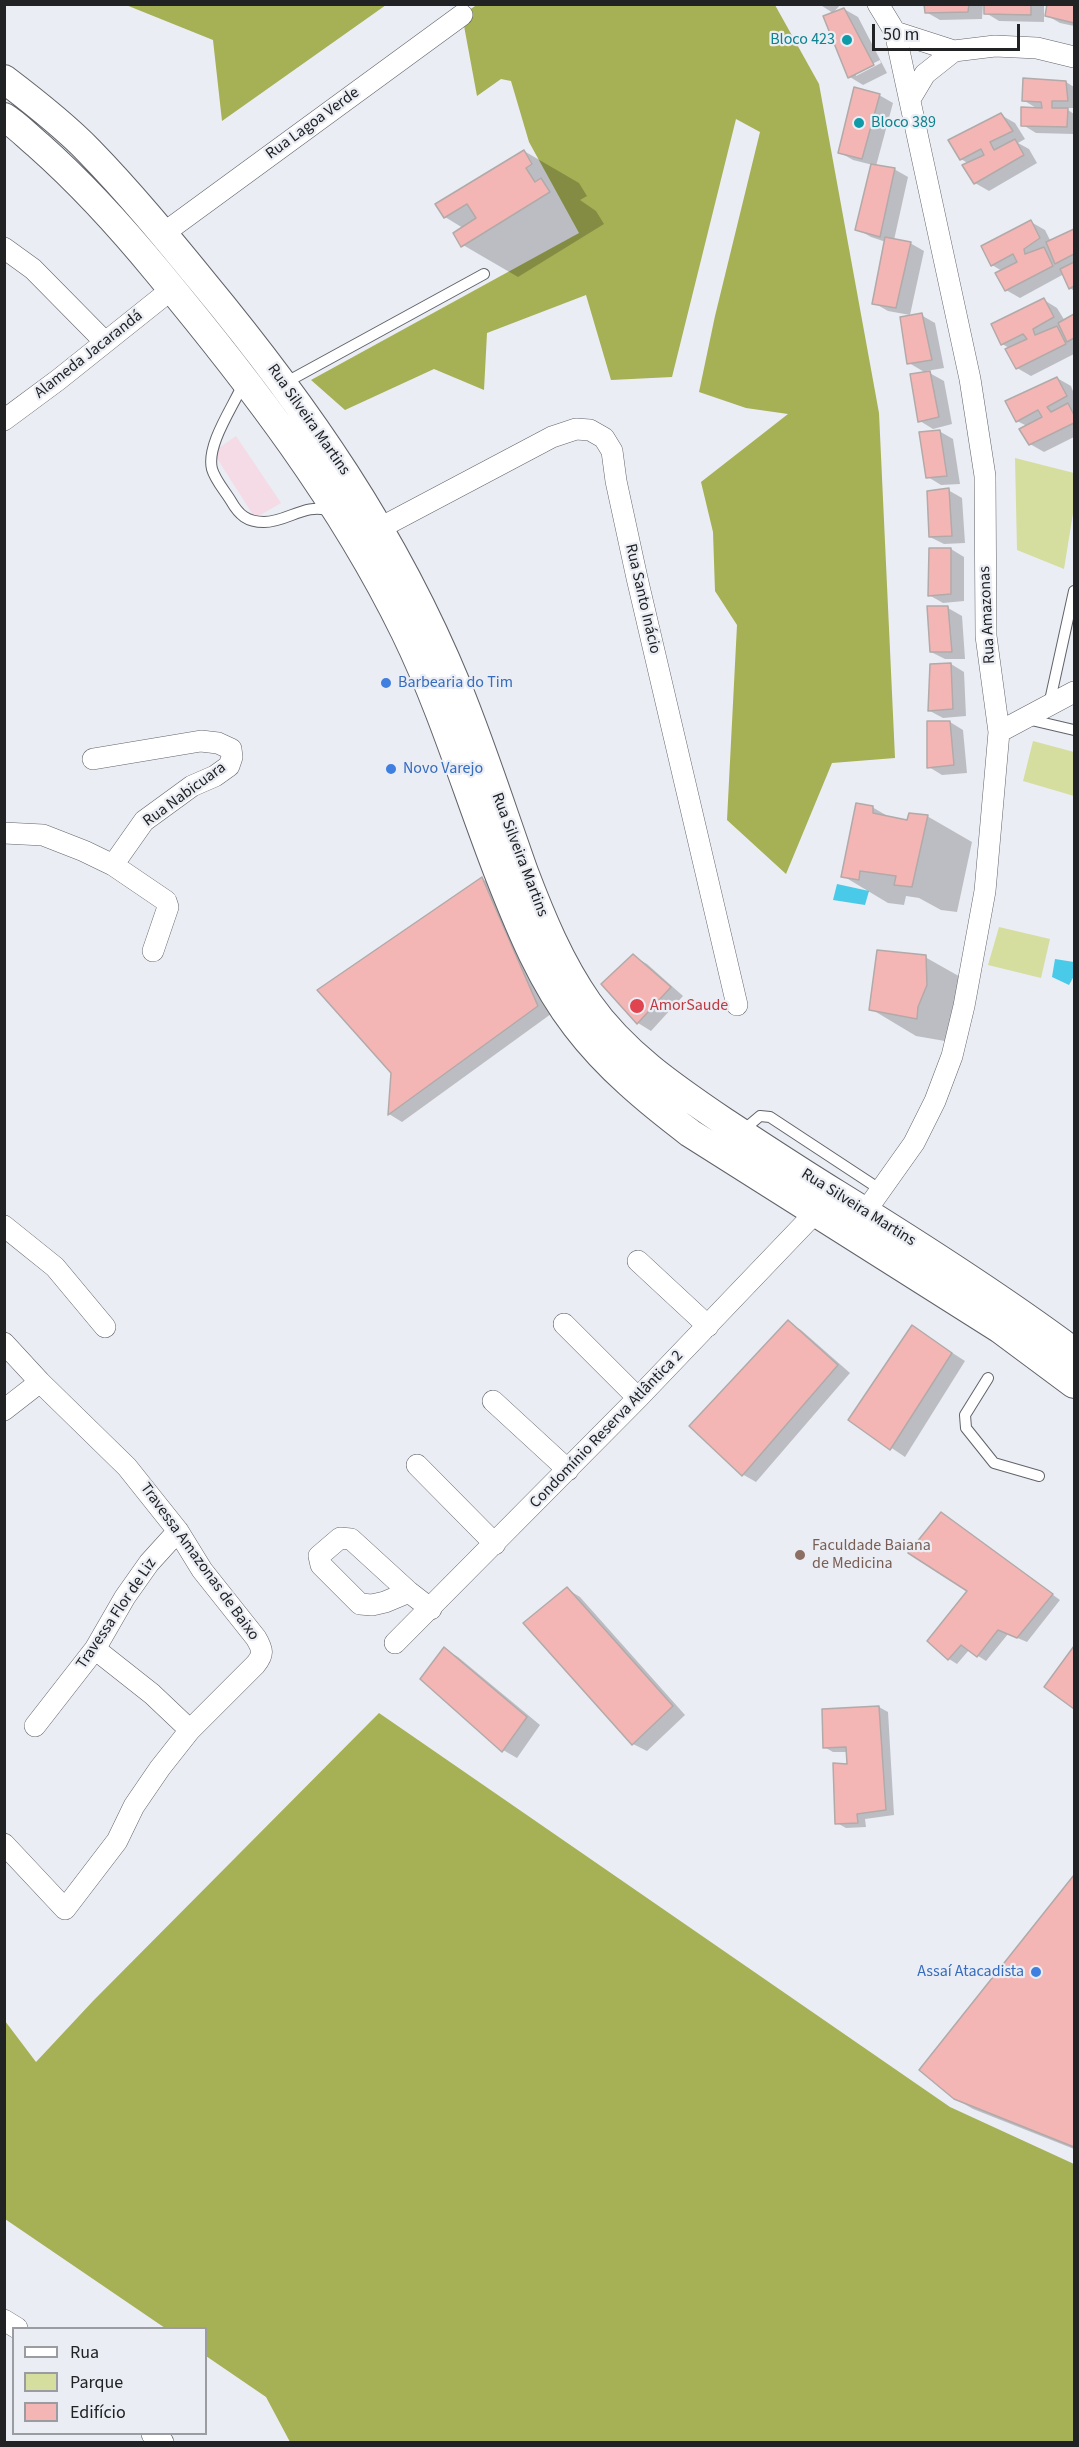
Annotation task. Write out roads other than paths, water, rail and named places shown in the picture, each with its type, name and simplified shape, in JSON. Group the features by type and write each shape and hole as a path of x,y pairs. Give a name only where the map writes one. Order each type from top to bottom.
{"main road":[{"name":"Rua Silveira Martins","path":"4,79 86,148 164,233 315,426 380,528 429,622 459,690 540,913 566,967 588,1004 611,1032 670,1086 740,1132 873,1201 1074,1352"},
{"name":"Rua Silveira Martins","path":"4,117 55,160 95,201 172,289 282,428 338,514 405,631 435,699 521,932 574,1024 599,1055 649,1102 690,1133 1000,1329 1074,1384"}],"street":[{"name":"Rua Amazonas","path":"873,1201 914,1143 935,1101 952,1056 964,1006 985,891 999,732 986,636 985,476 978,428 895,32 878,4"},
{"name":"Rua Lagoa Verde","path":"164,233 462,15"},
{"path":"895,32 954,51 995,46 1037,48 1074,57"},
{"path":"910,99 925,74 954,51"},
{"path":"4,248 33,269 105,342"},
{"name":"Alameda Jacarandá","path":"4,420 172,289"},
{"name":"Rua Santo Inácio","path":"380,528 552,437 576,429 590,430 604,438 612,451 616,481 637,578 737,1005"},
{"path":"999,732 1074,692"},
{"name":"Rua Nabicuara","path":"93,759 201,741 218,743 231,749 232,757 229,766 215,776 192,786 144,821 113,865"},
{"path":"4,833 43,835 113,865 166,902 168,907 153,951"},
{"name":"Condomínio Reserva Atlântica 2","path":"395,1643 638,1398 815,1212"},
{"path":"4,1226 55,1267 105,1327"},
{"path":"638,1261 708,1326"},
{"path":"564,1324 638,1398"},
{"name":"Travessa Amazonas de Baixo","path":"4,1343 40,1382 127,1467 178,1531 202,1570 256,1638 262,1650 262,1657 255,1665 190,1730 134,1806 117,1841 65,1909 4,1844"},
{"path":"4,1410 40,1382"},
{"path":"493,1401 567,1470"},
{"path":"417,1465 495,1544"},
{"name":"Travessa Flor de Liz","path":"35,1726 95,1649 137,1580 178,1531"},
{"path":"409,1592 431,1609"},
{"path":"95,1649 152,1694 190,1730"}],"lane":[{"path":"283,384 484,274"},
{"path":"245,381 216,437 210,460 213,472 238,514 249,520 264,522 278,520 310,508 323,508 338,514"},
{"path":"1049,705 1074,591"},
{"path":"1024,718 1074,730"},
{"path":"988,1378 964,1415 966,1428 994,1463 1039,1476"}],"water":[{"path":"837,884 869,891 865,905 833,900"},
{"path":"1055,959 1074,962 1074,976 1069,985 1052,977"}],"place":[{"name":"Bloco 423","path":"847,40"},
{"name":"Bloco 389","path":"859,123"},
{"name":"Barbearia do Tim","path":"386,683"},
{"name":"Novo Varejo","path":"391,769"},
{"name":"AmorSaude","path":"637,1006"},
{"name":"Faculdade Baiana de Medicina","path":"800,1555"},
{"name":"Assaí Atacadista","path":"1036,1972"}]}
